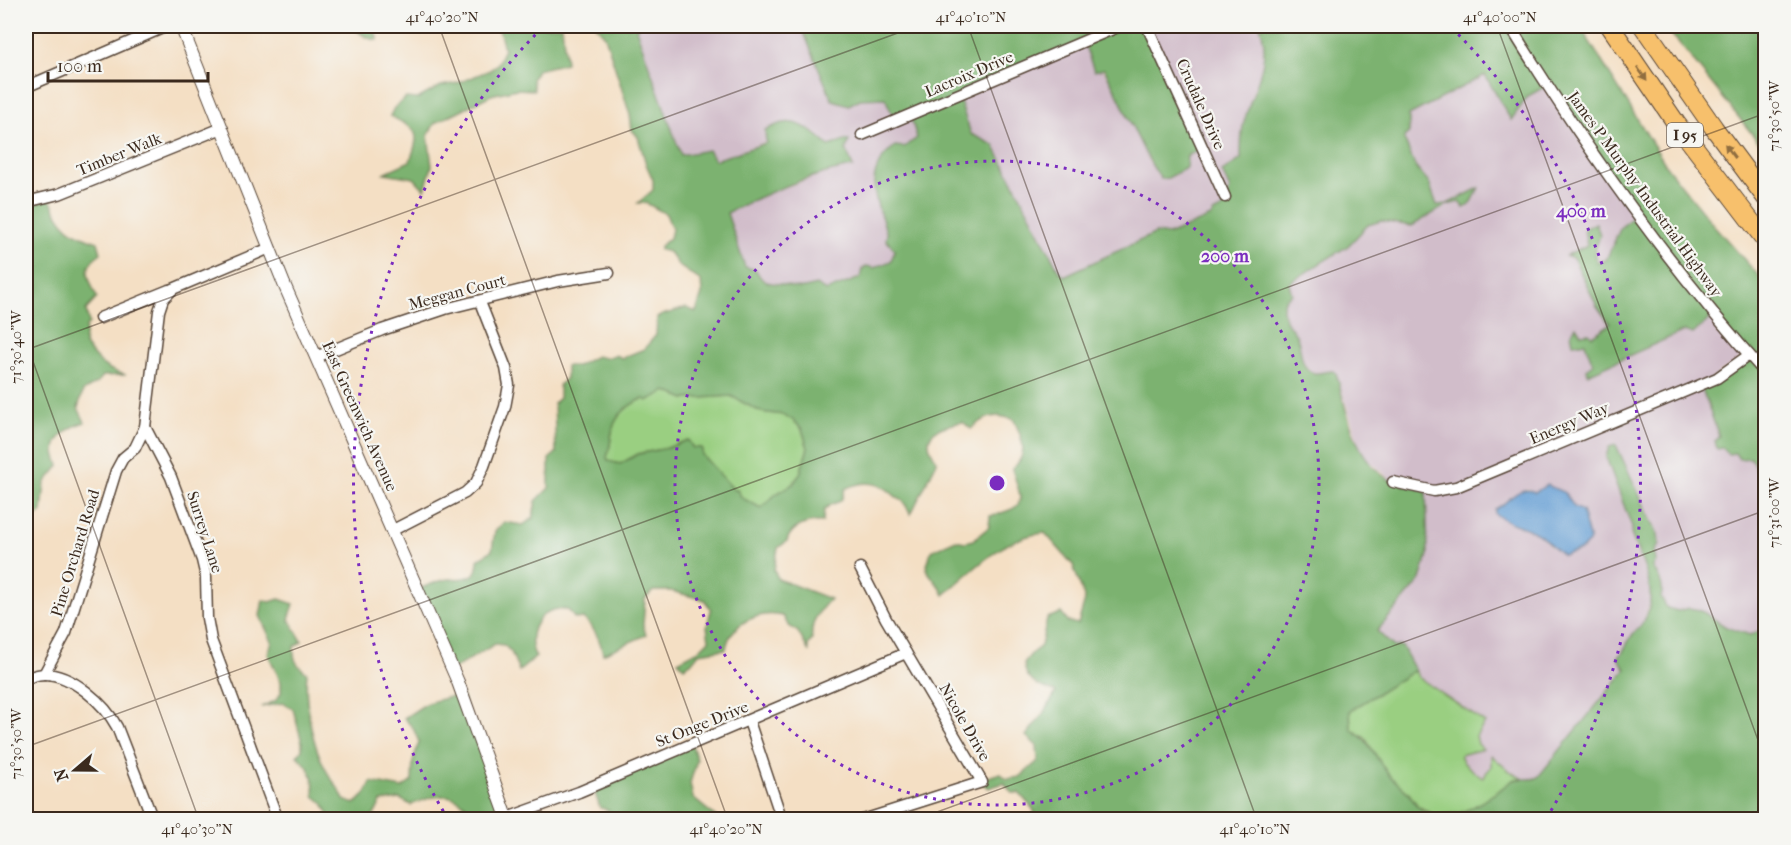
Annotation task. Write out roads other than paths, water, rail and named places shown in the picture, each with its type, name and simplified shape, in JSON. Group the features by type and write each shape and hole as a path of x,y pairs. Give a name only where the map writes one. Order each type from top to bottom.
{"highway":[{"name":"I 95","path":"1610,26 1676,123 1766,241"},
{"name":"I 95","path":"1643,26 1766,198"}],"street":[{"path":"26,87 167,26"},
{"name":"East Greenwich Avenue","path":"181,26 270,249 458,682 508,819"},
{"name":"Lacroix Drive","path":"862,135 1120,26"},
{"name":"Crudale Drive","path":"1147,26 1225,196"},
{"name":"James P Murphy Industrial Highway","path":"1510,26 1585,142 1663,249 1766,374"},
{"name":"Timber Walk","path":"26,202 58,194 222,128"},
{"path":"100,318 270,249"},
{"name":"Meggan Court","path":"316,357 414,318 558,281 609,273"},
{"path":"145,428 159,311 163,299 173,289"},
{"path":"393,531 465,493 476,483 484,466 505,407 509,385 506,368 480,302"},
{"name":"Energy Way","path":"1393,482 1434,491 1456,487 1717,378 1749,355"},
{"name":"Pine Orchard Road","path":"44,674 66,633 116,471 123,458 135,448 145,428"},
{"name":"Surrey Lane","path":"145,428 171,477 202,560 206,577 207,618 211,640 278,819"},
{"name":"Nicole Drive","path":"860,568 906,653 982,782 863,819"},
{"name":"St Onge Drive","path":"508,819 579,792 906,653"},
{"path":"26,678 44,674 60,678 81,688 99,701 110,713 153,819"},
{"path":"749,721 782,819"}],"water":[{"path":"1547,485 1565,493 1574,507 1582,511 1590,541 1581,550 1563,555 1531,530 1495,514 1495,509 1519,492 1529,490 1535,492"}]}
